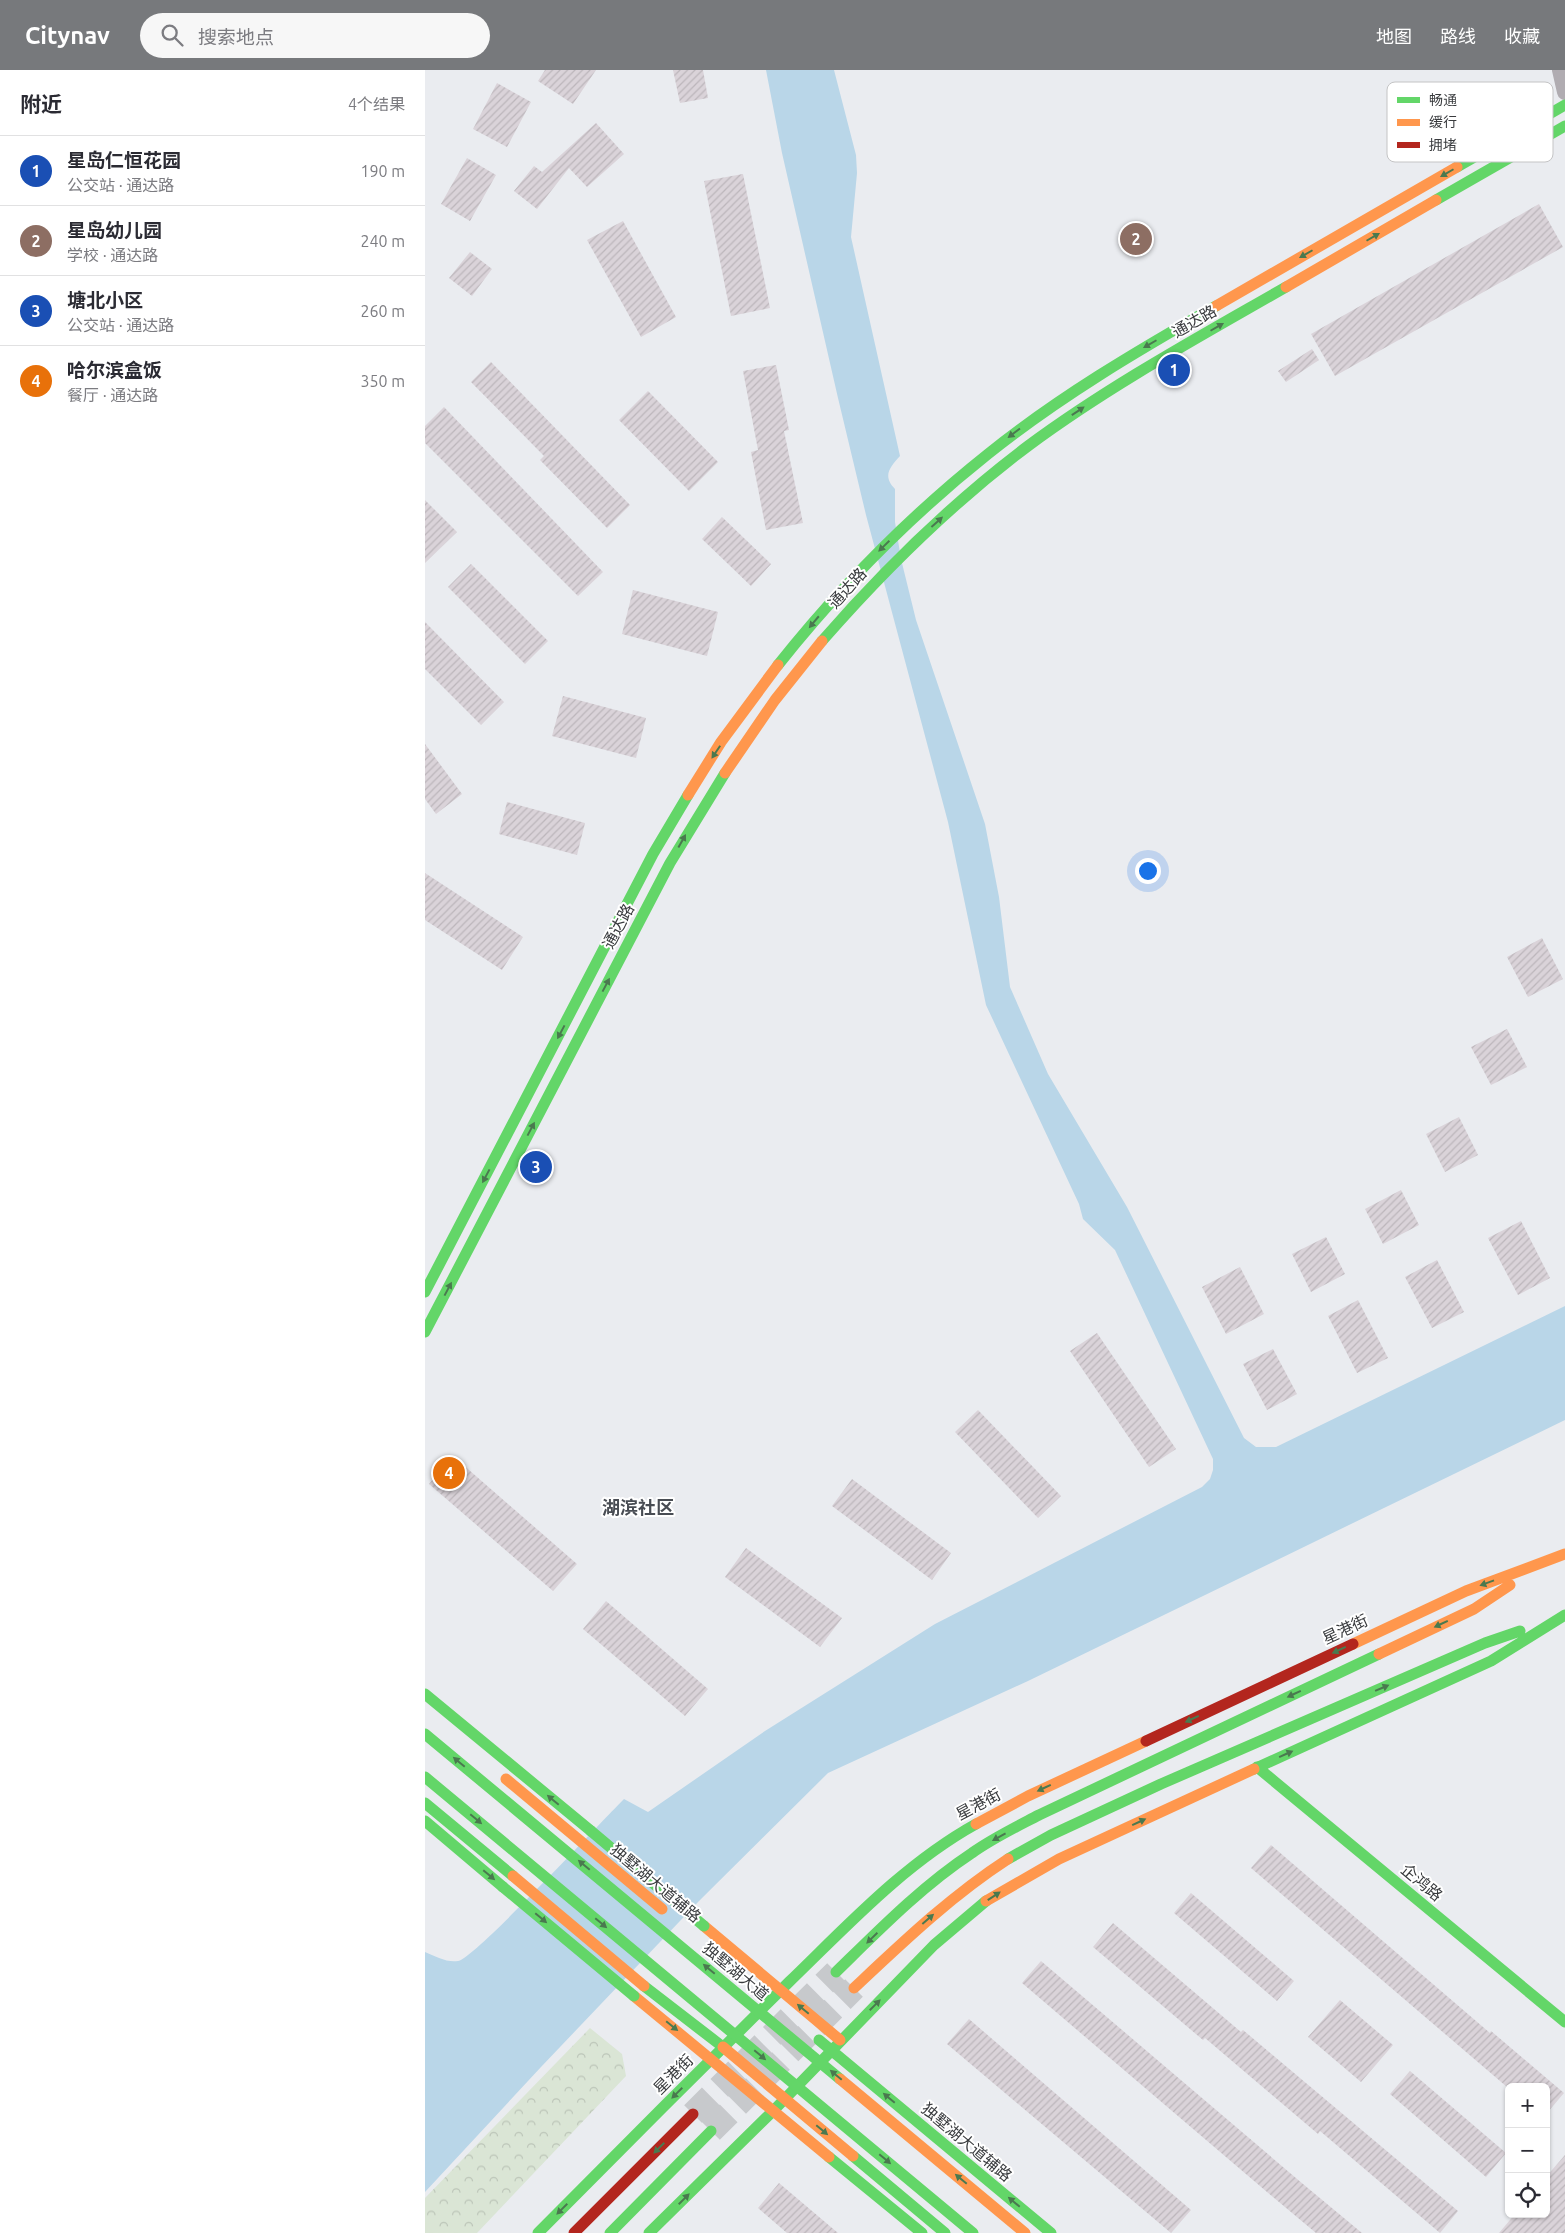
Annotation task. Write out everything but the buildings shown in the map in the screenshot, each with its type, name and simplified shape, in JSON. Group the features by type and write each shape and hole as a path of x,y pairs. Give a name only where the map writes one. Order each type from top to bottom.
{"main road":[{"name":"通达路","path":"1553,112 1565,105"},
{"name":"通达路","path":"1553,133 1565,126"},
{"name":"通达路","path":"425,1292 649,863 682,804 713,754 777,667 835,597 899,532 987,454 1091,380 1136,352 1466,162"},
{"name":"通达路","path":"425,1332 665,872 698,813 734,758 786,686 849,609 880,575 963,498 999,469 1101,395 1503,162"},
{"name":"星港街","path":"538,2233 711,2058 904,1872 949,1839 979,1821 1466,1591 1565,1554"},
{"name":"星港街","path":"836,1972 924,1889 963,1859 990,1842 1039,1815 1474,1609 1543,1563"},
{"path":"649,2233 784,2099 934,1945 989,1899 1059,1859 1491,1661 1565,1615"},
{"path":"854,1988 920,1926 975,1880 1008,1858 1051,1835 1161,1784 1485,1643 1565,1615"},
{"path":"425,1694 840,2040"},
{"name":"独墅湖大道","path":"425,1734 1025,2233"},
{"name":"企鸿路","path":"1257,1767 1565,2022"},
{"name":"独墅湖大道辅路","path":"501,1774 673,1917"},
{"path":"425,1777 973,2233"},
{"path":"425,1802 644,1986 723,2047 945,2233"},
{"path":"425,1821 920,2231"},
{"name":"独墅湖大道辅路","path":"809,2031 1051,2233"},
{"path":"574,2233 693,2114"},
{"path":"610,2233 711,2131"}],"street":[{"path":"1560,70 1565,92"}],"green space":[{"path":"590,2028 622,2054 626,2076 477,2233 425,2233 425,2198"}],"water":[{"path":"766,70 834,70 856,155 857,173 851,237 900,456 893,464 888,476 895,489 895,522 901,559 916,620 985,824 999,897 1010,987 1048,1074 1127,1207 1244,1438 1256,1447 1276,1447 1565,1306 1565,1420 1028,1681 828,1773 699,1901 425,2192 425,1952 450,1961 458,1961 469,1954 512,1914 624,1799 648,1812 765,1731 935,1624 1202,1487 1210,1479 1213,1470 1213,1459 1115,1250 1083,1219 1079,1204 986,1005 948,822 866,515 838,398 782,153"}],"tunnel":[{"path":"693,2114 836,1972"},
{"path":"711,2131 854,1988"}],"traffic: fast":[{"path":"1553,112 1565,105"},
{"path":"1553,133 1565,126"},
{"path":"1457,167 1466,162"},
{"path":"1436,200 1502,162"},
{"path":"822,641 894,563 920,538 972,491 1028,446 1122,383 1187,343 1286,287"},
{"path":"778,665 851,580 931,502 988,454 1042,413 1071,394 1216,306"},
{"path":"425,1332 670,863 725,773"},
{"path":"425,1292 653,854 688,795"},
{"path":"1254,1769 1491,1661 1565,1615"},
{"path":"1008,1859 1051,1835 1161,1784 1485,1643 1520,1631"},
{"path":"836,1972 918,1894 954,1866 996,1838 1039,1815 1379,1654"},
{"path":"425,1694 591,1831"},
{"path":"425,1734 840,2079"},
{"path":"1257,1767 1565,2022"},
{"path":"425,1777 973,2233"},
{"path":"425,1803 513,1876"},
{"path":"425,1821 503,1887"},
{"path":"538,2233 726,2044 877,1897 925,1858 976,1824"},
{"path":"591,1831 704,1926"},
{"path":"503,1887 634,1996"},
{"path":"649,2233 774,2110 934,1945 986,1901"},
{"path":"644,1986 723,2047"},
{"path":"819,2040 1051,2233"},
{"path":"610,2233 711,2131"},
{"path":"853,2156 945,2233"},
{"path":"829,2157 922,2233"}],"traffic: slow":[{"path":"1216,306 1457,167"},
{"path":"1286,287 1436,200"},
{"path":"725,773 775,700 822,641"},
{"path":"688,795 721,742 778,665"},
{"path":"1353,1644 1466,1591 1565,1554"},
{"path":"1379,1654 1474,1609 1510,1585"},
{"path":"976,1824 1028,1796 1146,1741"},
{"path":"986,1901 1059,1859 1254,1769"},
{"path":"506,1779 662,1909"},
{"path":"854,1988 947,1904 1008,1859"},
{"path":"513,1876 644,1986"},
{"path":"704,1926 840,2040"},
{"path":"634,1996 829,2157"},
{"path":"723,2047 853,2156"},
{"path":"840,2079 1025,2233"}],"traffic: jam":[{"path":"1146,1741 1353,1644"},
{"path":"574,2233 693,2114"}],"place":[{"name":"星岛幼儿园","path":"1136,239"},
{"name":"星岛仁恒花园","path":"1174,370"},
{"name":"塘北小区","path":"536,1167"},
{"name":"哈尔滨盒饭","path":"449,1473"}],"district":[{"name":"湖滨社区","path":"638,1508"}]}
